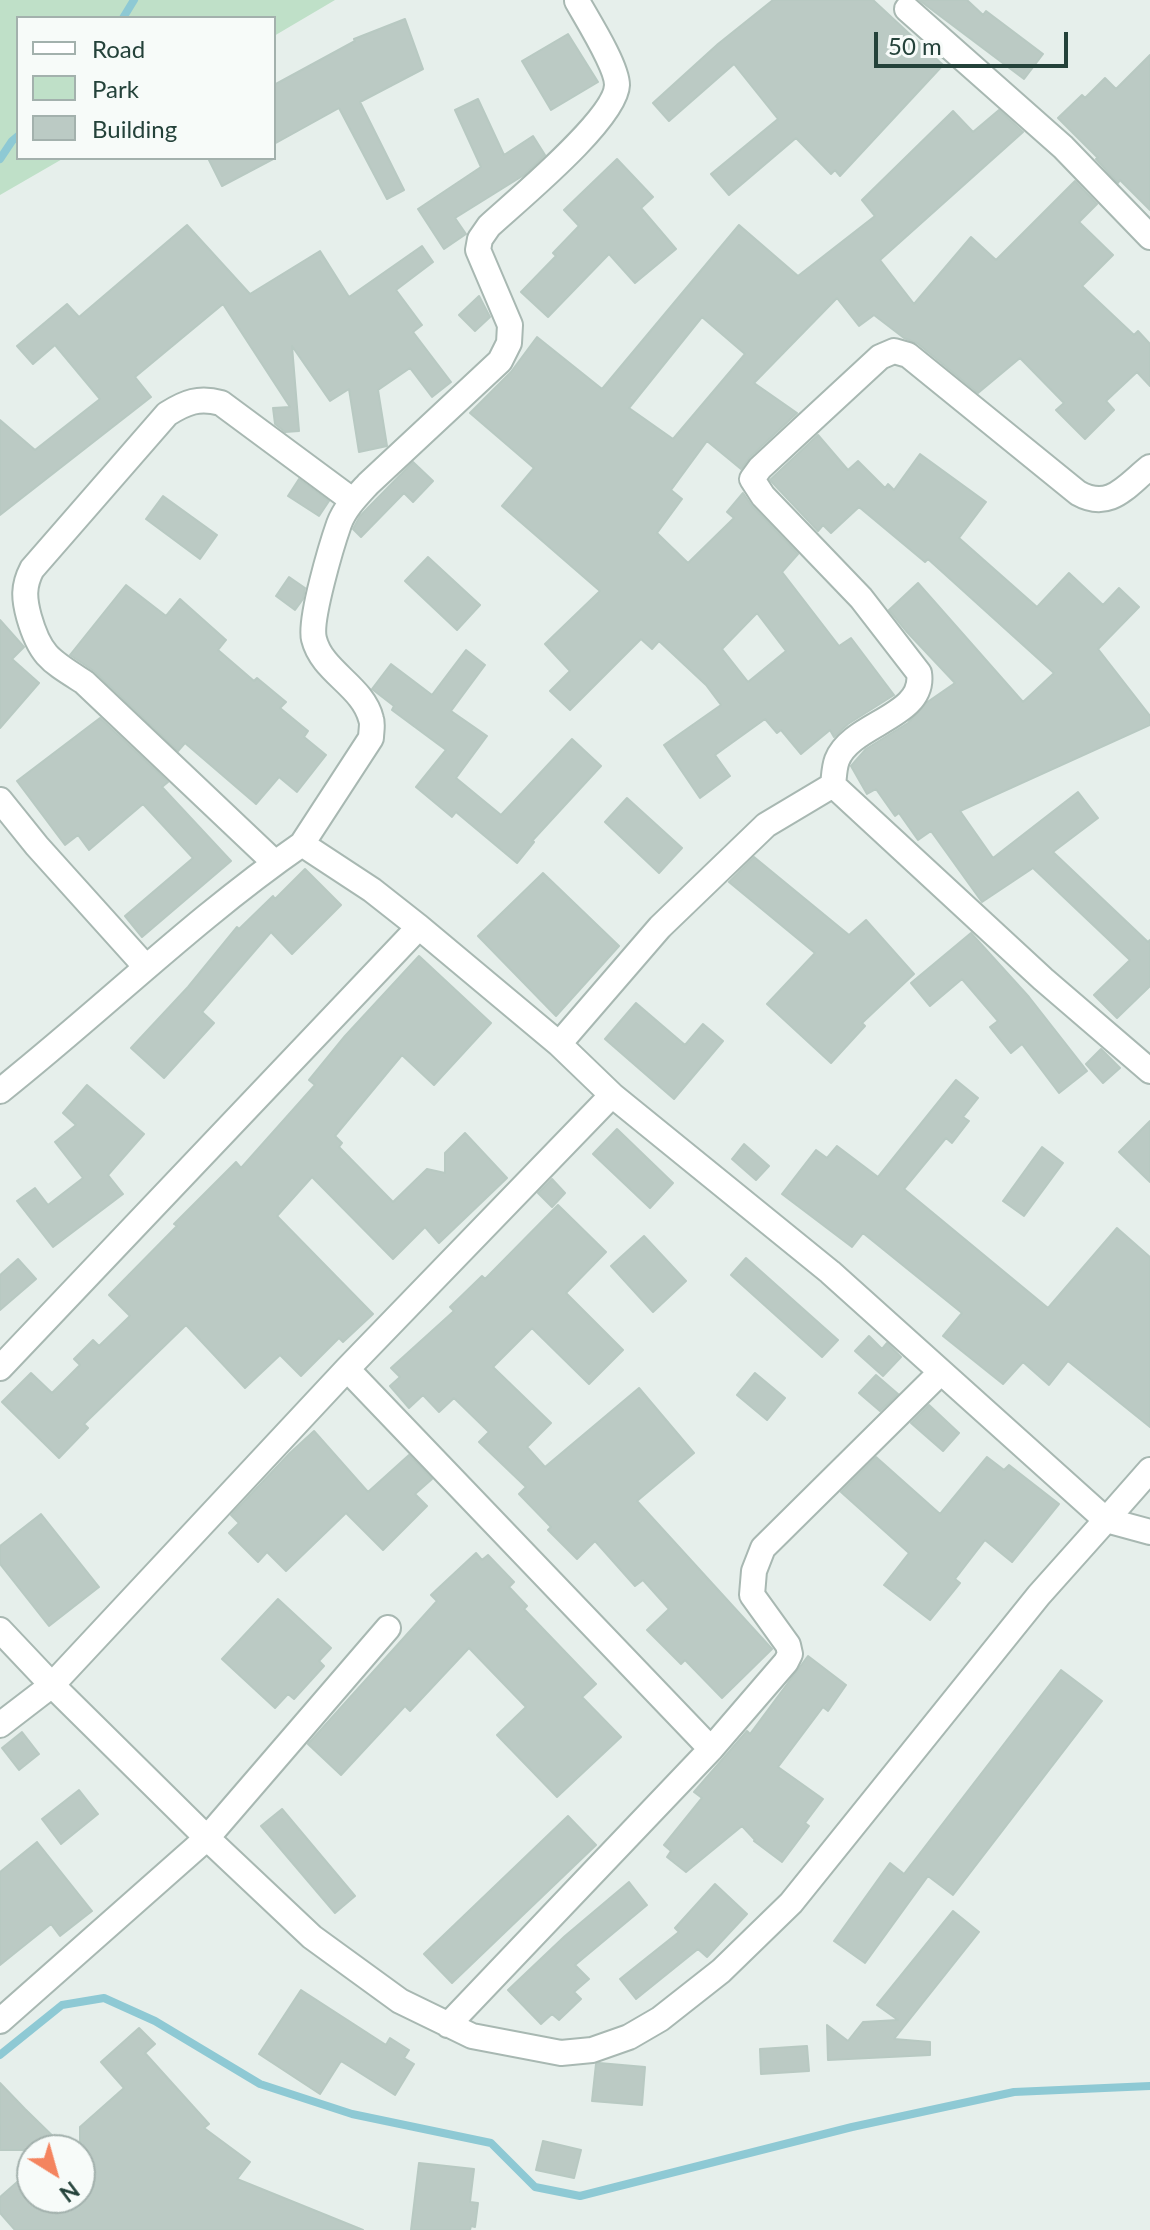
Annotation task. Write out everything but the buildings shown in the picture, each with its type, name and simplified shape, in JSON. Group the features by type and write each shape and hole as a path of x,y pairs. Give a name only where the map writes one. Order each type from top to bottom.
{"street":[{"path":"0,1091 77,1030 146,967 302,844 371,738 371,719 359,696 326,662 314,639 313,618 340,523 352,500 500,361 509,343 510,325 478,250 480,239 489,226 589,132 612,101 617,87 615,73 577,1"},
{"path":"907,9 1052,137 1150,237"},
{"path":"833,785 837,760 849,743 906,705 921,684 919,673 861,598 763,496 752,479 760,468 880,357 894,351 908,355 1078,493 1092,501 1104,501 1115,496 1150,467"},
{"path":"275,863 84,682 58,665 37,644 24,601 25,583 32,569 167,414 184,403 204,398 221,403 352,500"},
{"path":"559,1044 660,927 766,825 833,785"},
{"path":"833,785 1043,979 1150,1071"},
{"path":"0,800 146,967"},
{"path":"302,844 372,890 559,1044 612,1095 830,1272 1106,1520 1150,1532"},
{"path":"0,1368 419,927"},
{"path":"0,1725 52,1685 347,1369 612,1095"},
{"path":"347,1369 711,1749"},
{"path":"448,2025 711,1749 786,1662 790,1654 788,1645 752,1595 754,1571 763,1548 941,1372"},
{"path":"0,1630 207,1838 312,1937 400,2001 472,2036 561,2053 592,2050 660,2019 721,1971 791,1903 1039,1595 1150,1470"},
{"path":"0,2021 207,1838 388,1628"}],"green space":[{"path":"0,0 335,0 276,35 276,16 16,16 16,160 61,160 0,195"}],"waterway":[{"path":"124,16 134,0"},
{"path":"0,159 16,138"},
{"path":"0,2055 62,2005 104,1998 155,2021 260,2084 352,2114 491,2143 535,2187 580,2196 852,2127 1014,2092 1150,2086"}]}
